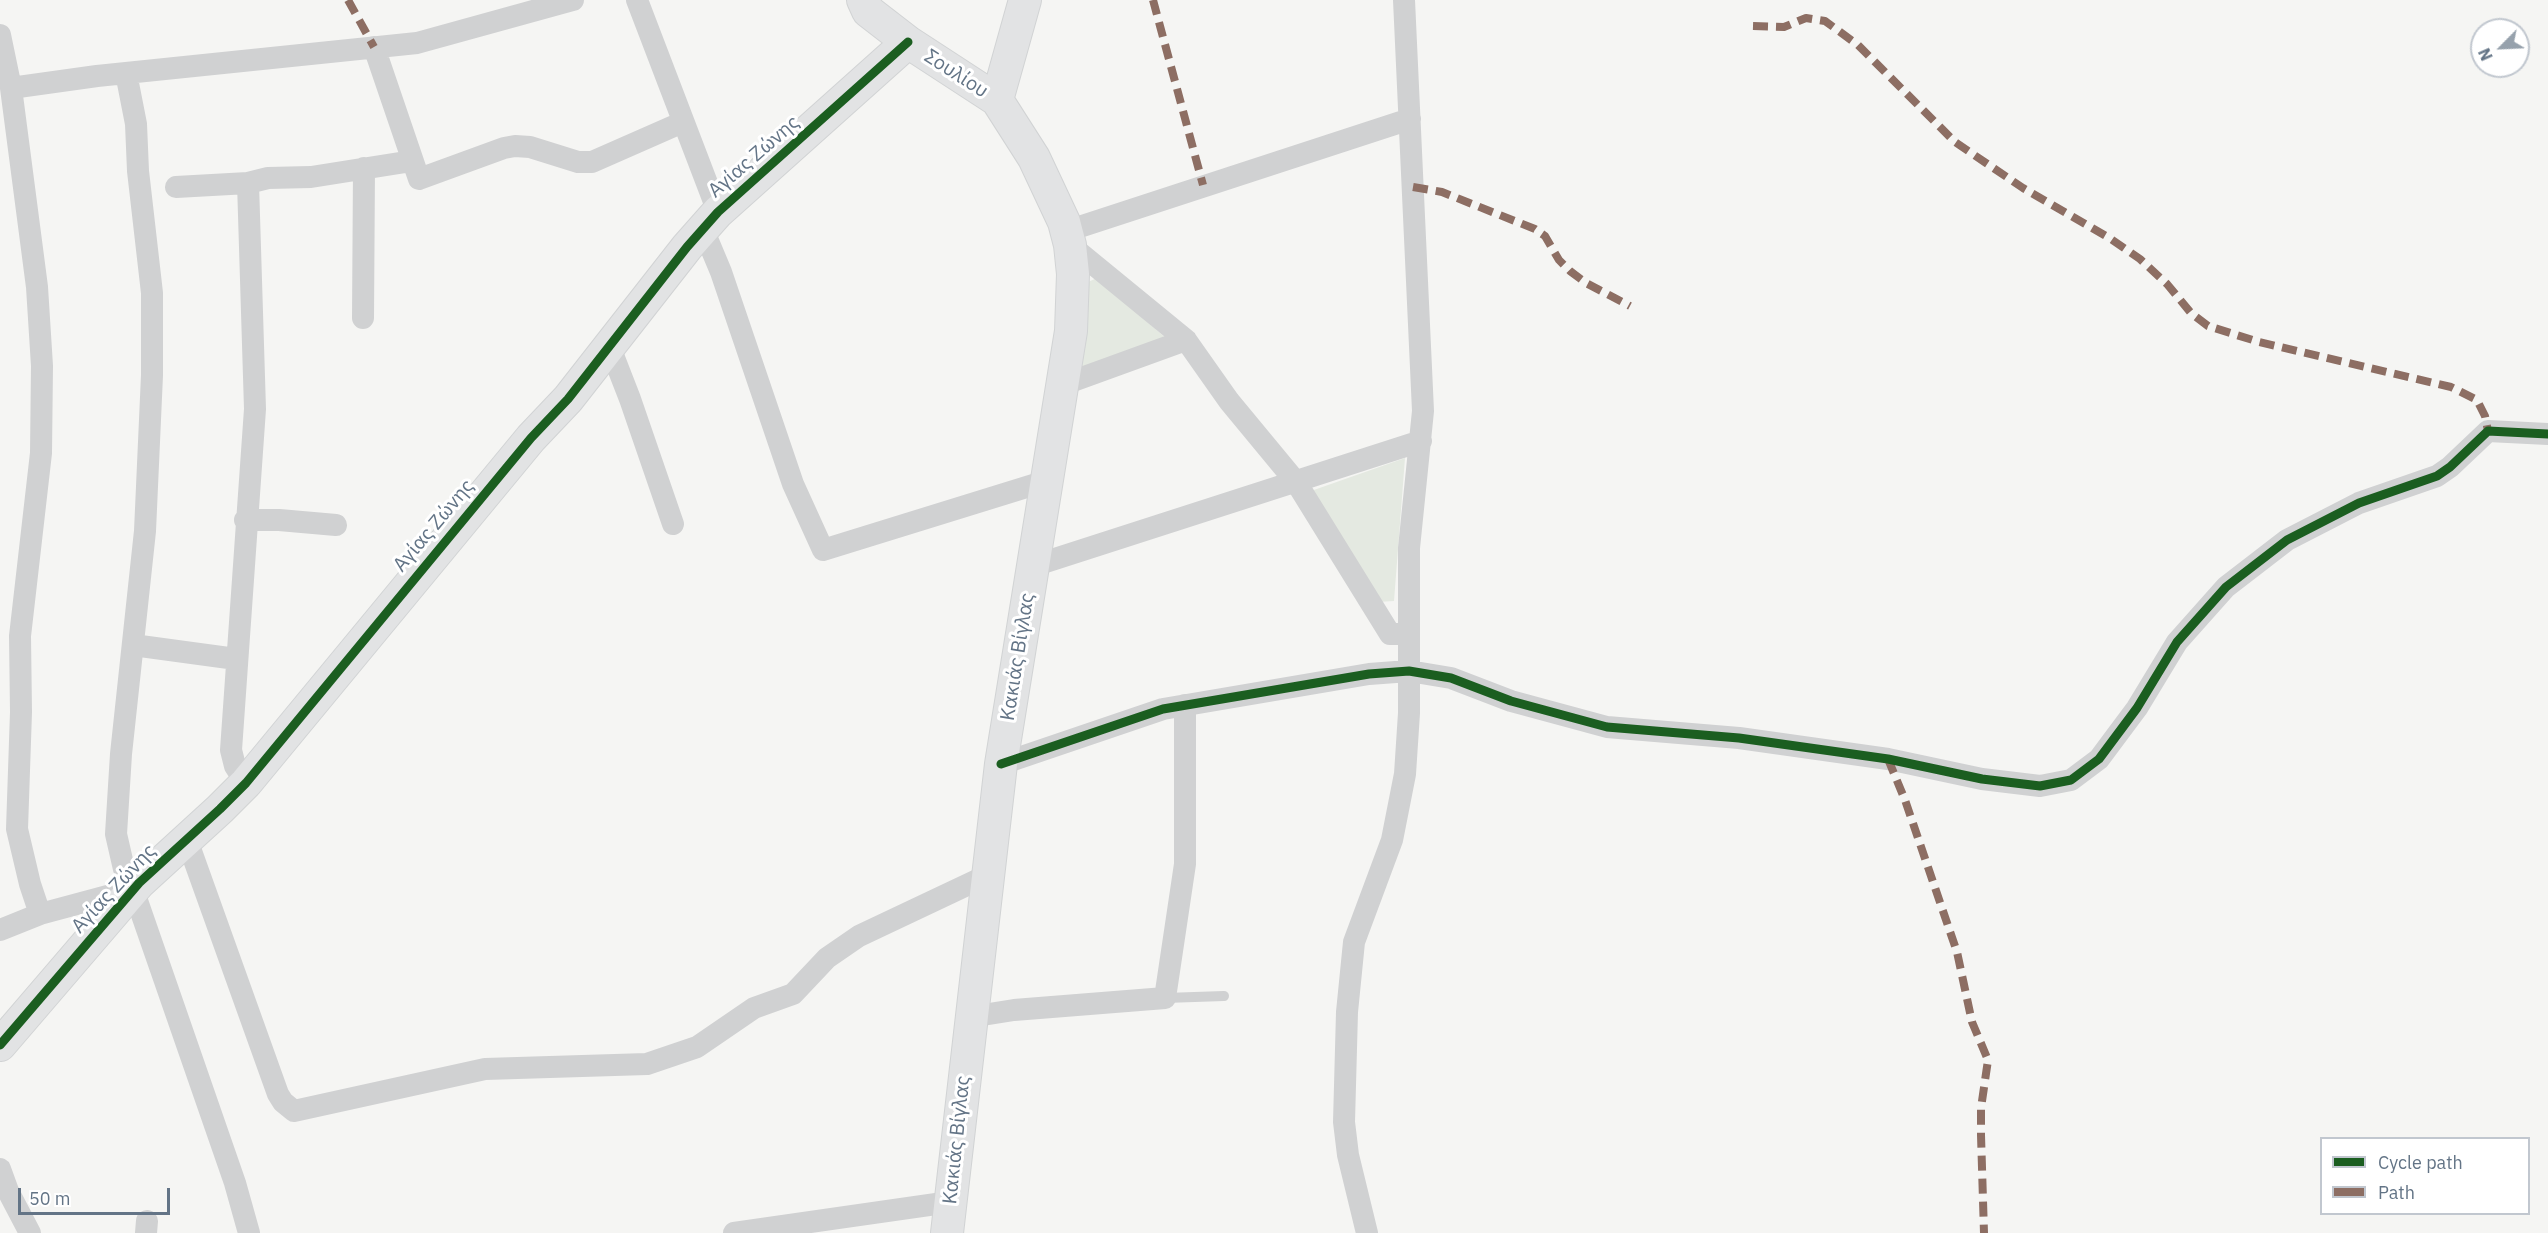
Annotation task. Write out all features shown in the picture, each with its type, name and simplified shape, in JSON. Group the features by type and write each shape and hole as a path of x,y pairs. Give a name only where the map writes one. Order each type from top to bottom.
{"street":[{"path":"11,88 434,39 573,0"},
{"path":"637,0 683,122 711,221 722,272 793,484 823,550 1046,481"},
{"name":"Σουλίου","path":"863,0 868,12 908,42 997,100"},
{"path":"997,100 1025,0"},
{"path":"1367,1233 1347,1155 1344,1122 1347,1012 1354,942 1392,840 1405,774 1399,634 1421,441 1423,379 1404,0"},
{"path":"0,35 11,88 37,287 42,366 41,453 10,635 21,712 17,829 30,884 40,914"},
{"name":"Αγίας Ζώνης","path":"0,1045 136,886 246,783 524,447 568,399 609,345 711,221 908,42"},
{"path":"374,46 419,179 515,146 530,147 578,162 592,162 683,122"},
{"path":"126,73 136,124 138,171 152,293 149,468 145,531 121,754 116,834 124,869 136,886 232,1171 249,1233"},
{"name":"Κακιάς Βίγλας","path":"947,1233 1000,764 1062,386 1073,305 1068,238 1034,158 997,100"},
{"path":"1399,634 1296,482 1229,401 1186,340 1068,238 1410,119"},
{"path":"176,187 248,183 268,178 311,177 412,161"},
{"path":"363,318 364,168"},
{"path":"246,783 235,766 231,750 245,520 255,410 248,183"},
{"path":"1062,386 1186,340"},
{"path":"609,345 673,524"},
{"path":"1000,764 1143,715 1185,705 1399,672 1451,678 1511,701 1607,727 1739,738 1888,759 1982,779 2040,786 2071,780 2099,759 2137,708 2177,642 2226,587 2287,540 2359,502 2437,476 2450,467 2488,431 2548,434"},
{"path":"1033,566 1421,441"},
{"path":"245,520 279,520 336,525"},
{"path":"133,645 237,659"},
{"path":"970,1017 1165,998 1185,864 1185,705"},
{"path":"187,840 278,1094 283,1102 294,1111 485,1069 647,1064 697,1047 754,1008 793,994 827,958 859,936 988,875"},
{"path":"0,930 40,914 136,886"},
{"path":"0,1169 8,1191 30,1233"},
{"path":"734,1233 950,1202"}],"lane":[{"path":"1165,998 1224,996"}],"shaded area":[{"path":"1097,278 1168,340 1077,372 1088,282"},
{"path":"1405,458 1394,601 1378,602 1311,491"}],"marked path":[{"path":"348,0 374,47"},
{"path":"1153,0 1203,185"},
{"path":"1753,26 1784,27 1806,18 1825,21 1858,45 1955,142 2023,188 2111,239 2140,259 2167,284 2191,313 2208,326 2259,342 2451,387 2477,400 2485,416 2488,431"},
{"path":"1413,187 1442,192 1535,229 1545,236 1559,260 1570,271 1586,283 1630,306"},
{"path":"1888,759 1905,800 1957,952 1972,1022 1988,1060 1981,1108 1984,1233"}],"cycle path":[{"path":"0,1045 139,883 246,783 531,438 568,399 687,247 718,212 908,42"},
{"path":"1001,764 1163,709 1369,674 1409,671 1451,678 1511,701 1607,727 1739,738 1888,759 1982,779 2040,786 2071,780 2099,759 2137,708 2177,642 2226,587 2287,540 2359,503 2437,476 2450,467 2488,431 2548,434"}]}
